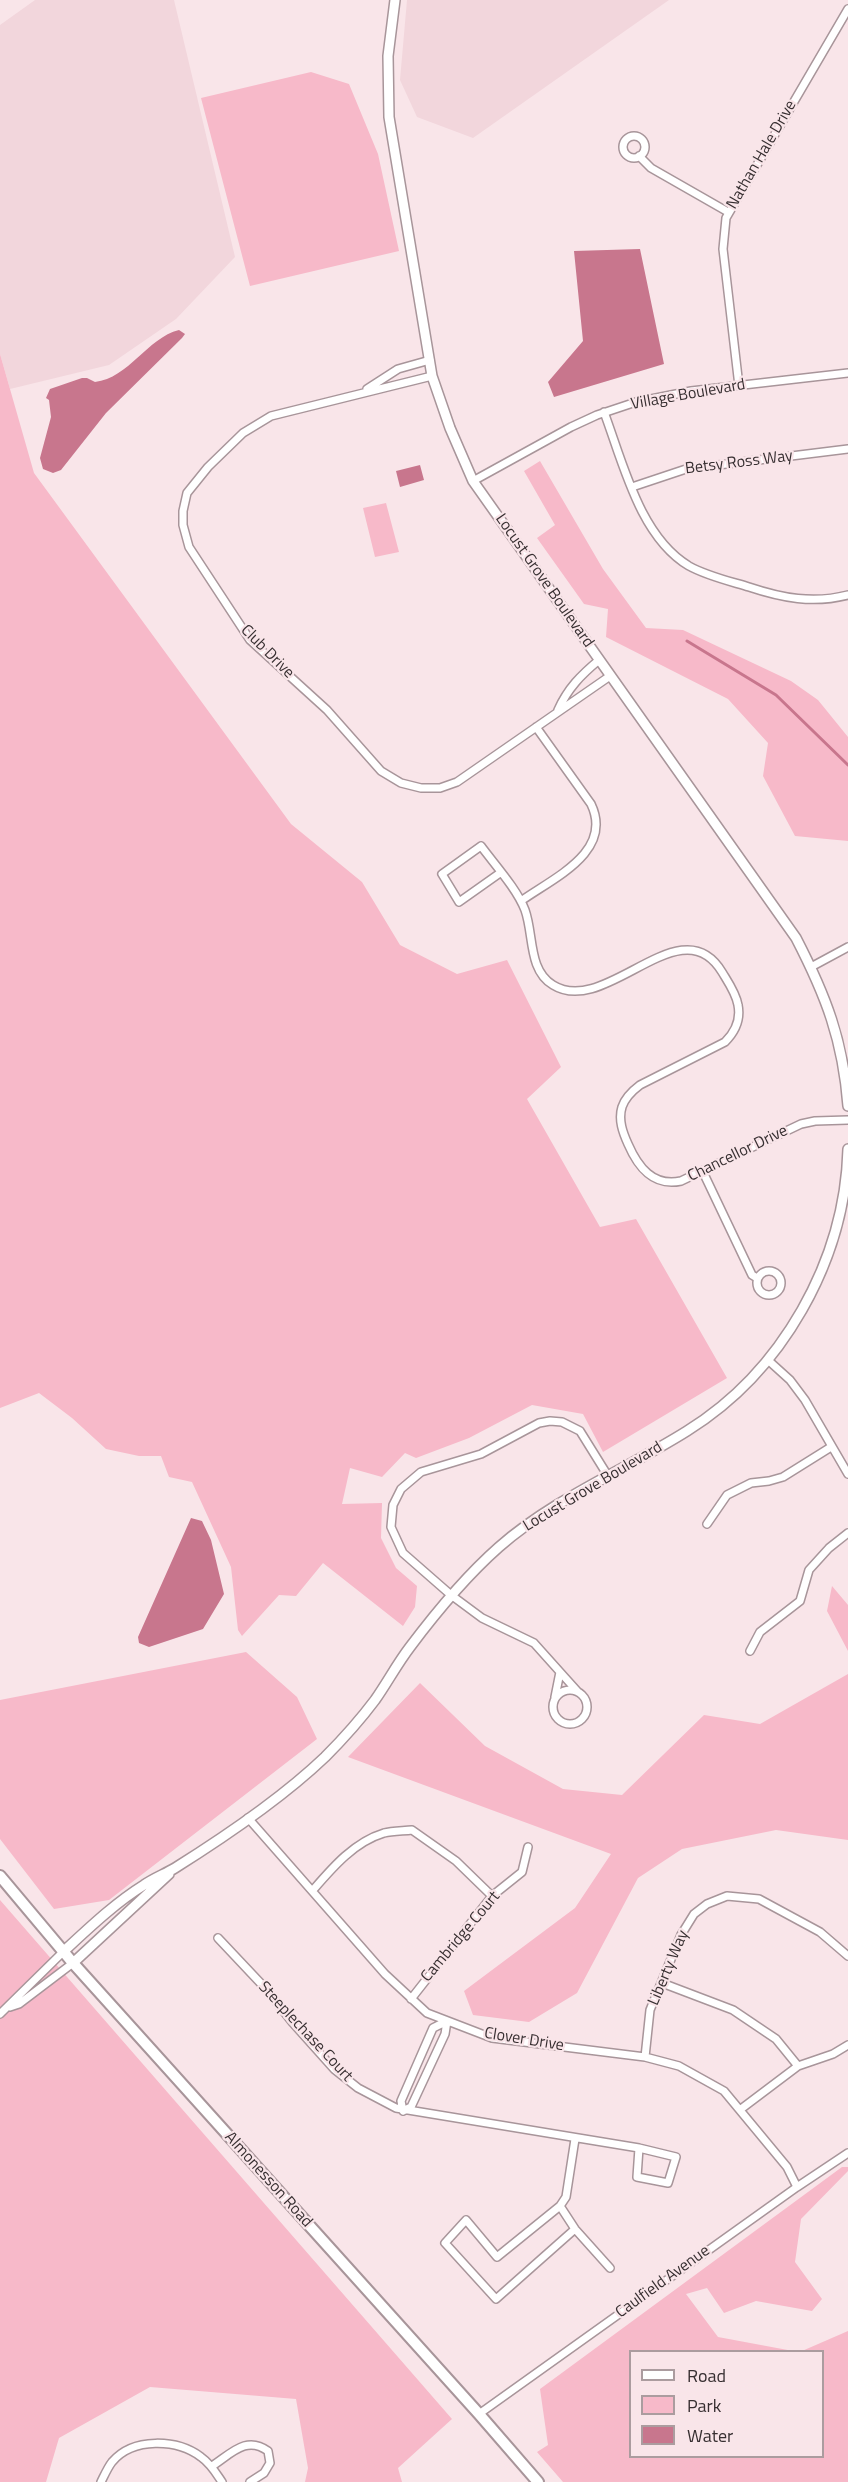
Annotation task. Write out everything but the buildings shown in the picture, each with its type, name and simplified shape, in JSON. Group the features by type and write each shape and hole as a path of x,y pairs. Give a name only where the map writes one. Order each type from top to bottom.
{"main road":[{"name":"Almonesson Road","path":"0,1876 73,1963 538,2482"}],"street":[{"name":"Locust Grove Boulevard","path":"395,0 388,56 388,110 432,376 450,428 473,481 796,938 811,967 835,1027 845,1068 848,1106"},
{"name":"Nathan Hale Drive","path":"739,386 722,243 728,212 848,9"},
{"path":"639,156 651,168 728,212"},
{"path":"362,393 398,369 430,360"},
{"name":"Village Boulevard","path":"473,481 564,431 604,412 652,398 848,373"},
{"name":"Club Drive","path":"432,376 271,416 243,433 208,467 187,493 183,525 189,547 250,640 327,710 372,763 394,780 421,788 448,786 469,775 558,710 610,676"},
{"path":"604,412 651,530 676,557 694,569 783,597 814,600 847,597"},
{"name":"Betsy Ross Way","path":"632,487 687,469 848,450"},
{"path":"558,710 566,692 599,660"},
{"path":"521,901 582,858 590,848 596,834 596,816 591,804 536,727"},
{"name":"Chancellor Drive","path":"500,873 459,902 442,874 482,846 521,901 528,918 539,971 548,981 567,992 593,989 669,953 681,950 695,951 707,956 722,971 739,1006 738,1019 730,1037 716,1048 640,1085 627,1098 621,1113 623,1133 635,1161 650,1176 670,1183 687,1179 801,1124 815,1121 848,1120"},
{"path":"811,967 848,947"},
{"name":"Locust Grove Boulevard","path":"175,1868 248,1818 298,1780 349,1731 374,1701 408,1648 451,1595 485,1559 533,1520 703,1421 734,1396 769,1361 813,1287 829,1253 840,1217 848,1149"},
{"path":"703,1172 752,1275 758,1278"},
{"path":"769,1361 790,1380 848,1474"},
{"path":"560,1672 553,1710 563,1723 574,1723 579,1721 586,1712 585,1701 546,1654 530,1640 482,1618 451,1595 403,1553 392,1533 390,1519 393,1504 406,1483 428,1469 481,1454 539,1423 550,1421 562,1422 580,1431 608,1476"},
{"path":"707,1524 727,1495 751,1483 769,1481 783,1476 831,1447"},
{"path":"750,1651 760,1632 800,1601 809,1570 829,1548 848,1533"},
{"path":"555,1699 568,1690 579,1693"},
{"name":"Clover Drive","path":"248,1818 385,1974 427,2013 492,2038 645,2057 679,2066 724,2091 787,2167 797,2187"},
{"path":"313,1890 337,1863 367,1841 384,1833 412,1830 456,1861 492,1896"},
{"name":"Cambridge Court","path":"411,1999 492,1896 522,1872 528,1847"},
{"path":"0,2014 64,1951 126,1898 175,1868"},
{"path":"7,2008 19,2004 73,1963 150,1894 175,1868"},
{"name":"Liberty Way","path":"645,2057 650,2010 681,1935 694,1914 707,1904 727,1896 759,1899 820,1932 848,1956"},
{"name":"Steeplechase Court","path":"218,1938 267,1990 334,2069 358,2088 403,2111 639,2148 676,2157 668,2183 637,2177 639,2148"},
{"path":"662,1983 733,2010 776,2039 798,2066"},
{"path":"447,2021 445,2034 411,2107 403,2111 401,2101 433,2028 447,2021"},
{"path":"741,2109 798,2066 833,2054 848,2045"},
{"path":"575,2139 566,2197 560,2206 498,2257 466,2220 445,2243 496,2299 575,2229"},
{"name":"Caulfield Avenue","path":"479,2414 848,2153"},
{"path":"560,2206 575,2229 610,2268"},
{"path":"101,2482 113,2461 134,2446 160,2442 187,2448 212,2466 222,2482"},
{"path":"212,2466 248,2443 259,2444 268,2451 270,2463 264,2473 250,2482"}],"shaded area":[{"path":"35,0 174,0 235,257 176,319 109,365 10,389 0,354 0,25"},
{"path":"407,0 669,0 473,138 417,117 400,80"}],"green space":[{"path":"311,72 349,84 378,154 399,251 250,286 201,98"},
{"path":"0,354 34,473 291,824 362,882 400,945 457,974 507,960 561,1067 527,1099 600,1227 636,1219 727,1378 603,1452 583,1414 532,1405 469,1438 416,1458 405,1453 382,1477 350,1468 342,1504 382,1503 381,1538 396,1568 417,1586 415,1607 403,1626 323,1563 296,1596 279,1595 242,1636 238,1630 231,1567 192,1482 169,1477 161,1456 139,1456 106,1449 72,1418 39,1393 0,1408"},
{"path":"540,461 603,569 646,628 683,630 791,681 818,700 848,737 848,841 795,836 763,776 768,743 728,699 606,637 608,609 584,604 537,538 555,525 524,471"},
{"path":"386,503 399,552 375,557 363,508"},
{"path":"832,1586 848,1605 848,1651 827,1611"},
{"path":"246,1652 297,1697 317,1739 109,1900 54,1909 0,1839 0,1700"},
{"path":"848,1674 848,1840 776,1830 682,1849 638,1878 577,1993 529,2022 473,2015 464,1991 575,1908 611,1854 348,1757 420,1683 485,1746 563,1789 622,1795 704,1715 760,1724"},
{"path":"0,1900 452,2419 398,2468 402,2482 305,2482 308,2468 296,2399 150,2387 59,2438 46,2482 0,2482"},
{"path":"842,2167 848,2167 848,2171 801,2219 795,2262 822,2299 812,2311 756,2301 724,2313 707,2288 686,2294 718,2337 788,2350 629,2350 629,2458 824,2458 824,2350 804,2350 848,2331 848,2482 563,2482 537,2452 548,2445 540,2389"}],"water":[{"path":"640,249 664,364 554,397 548,382 583,341 574,251"},
{"path":"179,330 185,334 182,338 106,413 61,470 53,473 43,469 40,458 51,417 49,400 46,398 50,389 82,378 95,382 107,379 128,366 157,341"},
{"path":"420,465 424,480 400,487 396,471"},
{"path":"191,1518 202,1521 211,1540 224,1594 203,1629 149,1647 139,1643 138,1637"}],"waterway":[{"path":"687,641 776,695 848,765"}]}
